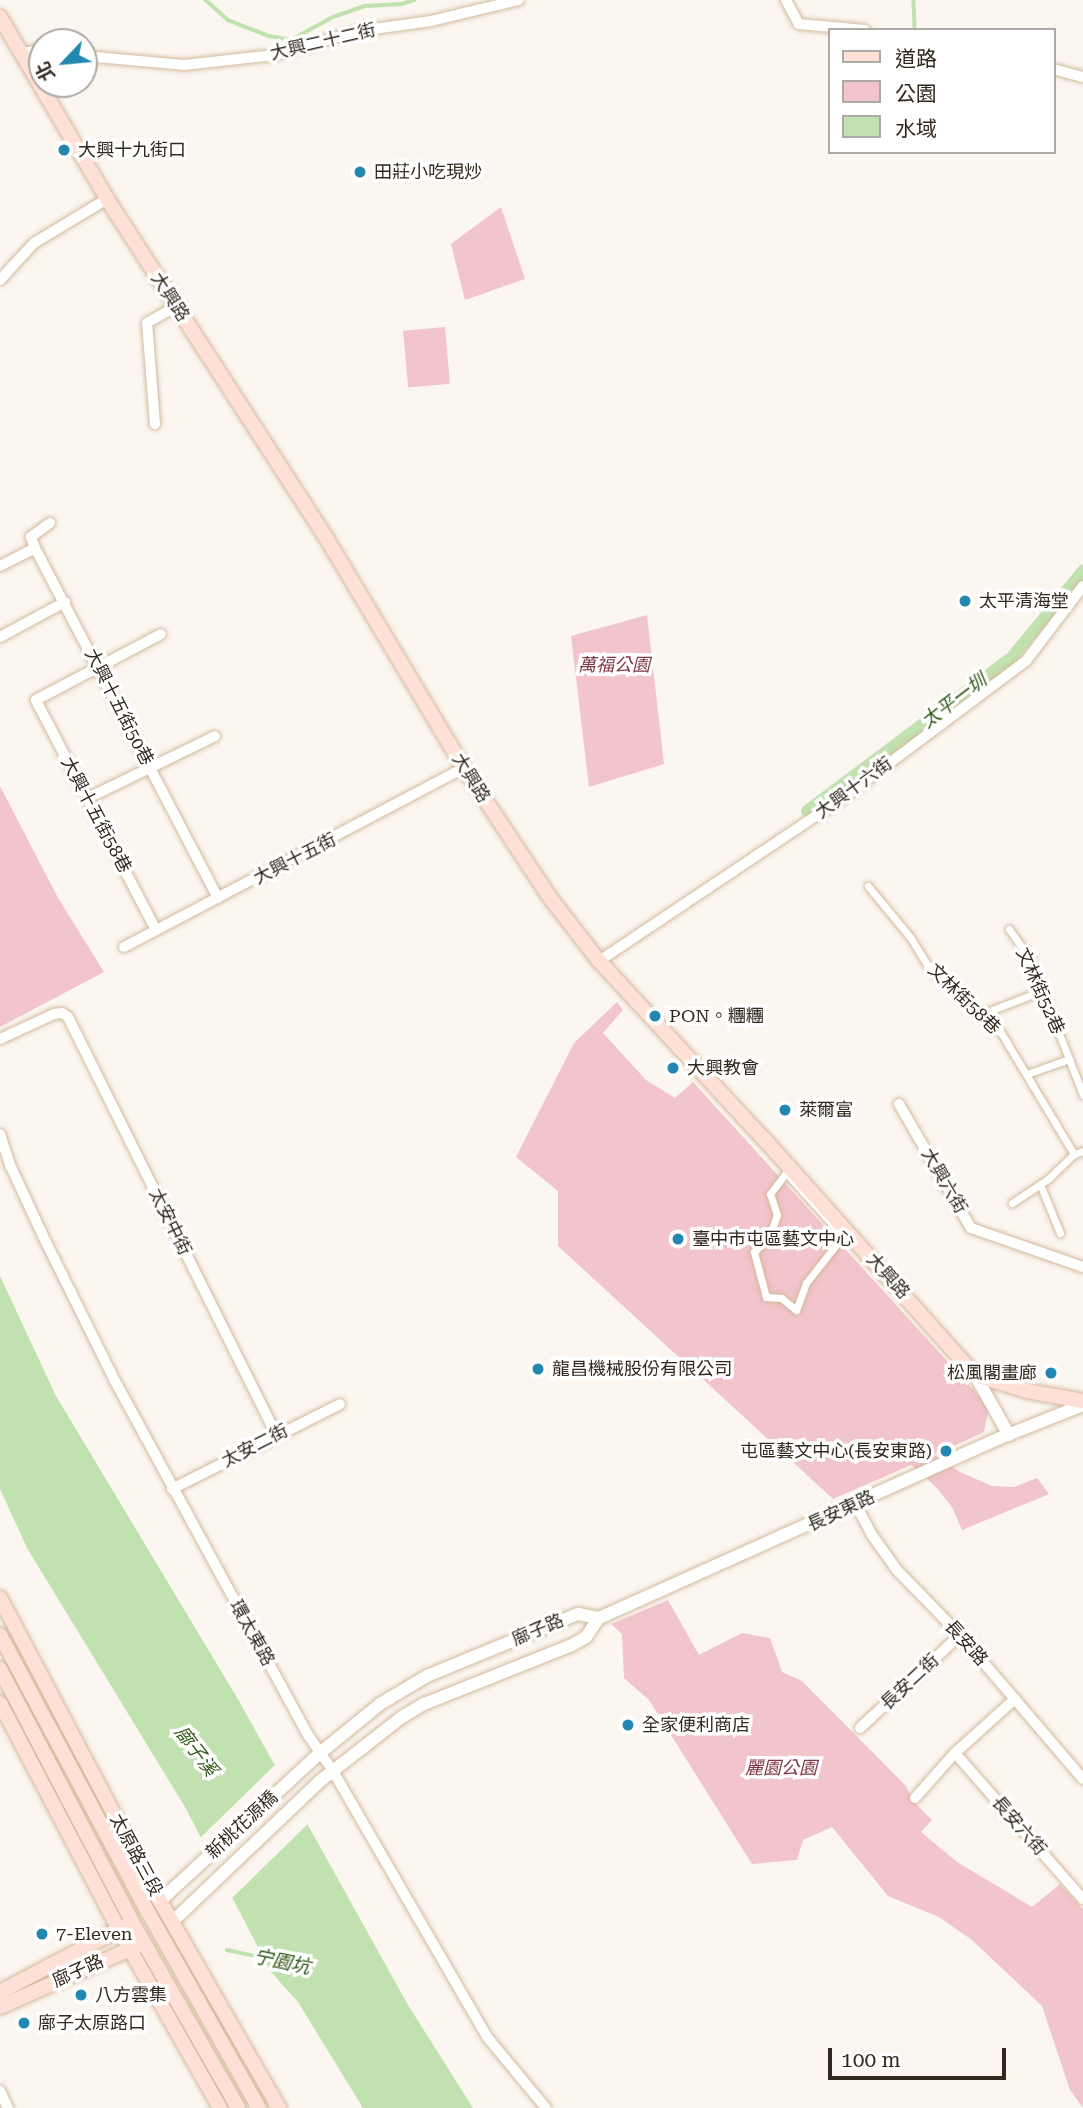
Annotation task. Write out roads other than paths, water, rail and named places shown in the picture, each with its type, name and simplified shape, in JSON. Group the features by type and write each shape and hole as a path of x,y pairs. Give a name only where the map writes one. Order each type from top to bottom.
{"main road":[{"name":"大興路","path":"0,17 107,199 328,541 464,768 551,899 599,961 774,1150 975,1376"},
{"path":"975,1376 1083,1403"},
{"name":"太原路三段","path":"0,1598 160,1901 166,1927 259,2108"},
{"name":"太原路三段","path":"0,1634 148,1912 166,1927 279,2108"},
{"name":"太原路三段","path":"0,1670 132,1922 138,1946 220,2108"},
{"name":"太原路三段","path":"0,1703 119,1930 138,1946 238,2108"},
{"name":"廍子路","path":"0,1992 119,1930 160,1901"},
{"name":"廍子路","path":"0,2007 138,1946 166,1927"}],"street":[{"name":"大興二十二街","path":"98,57 184,65 274,55 359,31 431,20 519,0"},
{"path":"786,0 799,24 843,28"},
{"path":"22,52 28,51"},
{"path":"1055,70 1083,77"},
{"path":"0,279 34,243 107,199"},
{"path":"155,424 147,323 176,306"},
{"path":"0,566 35,548 31,537 50,523"},
{"name":"大興十五街50巷","path":"35,548 218,898"},
{"name":"大興十六街","path":"599,961 848,794 1026,661 1083,586"},
{"path":"0,637 65,602"},
{"path":"98,667 161,634"},
{"name":"大興十五街58巷","path":"98,667 36,700 156,930"},
{"path":"88,798 215,736"},
{"name":"大興十五街","path":"124,947 464,768"},
{"name":"文林街58巷","path":"868,886 910,937 932,971 1000,1031 1074,1154"},
{"name":"文林街52巷","path":"1009,929 1030,959 1083,1095"},
{"path":"979,1014 1042,991"},
{"name":"太安中街","path":"0,1039 21,1027 62,1013 77,1031 276,1435"},
{"path":"1027,1074 1069,1059"},
{"name":"大興六街","path":"899,1104 971,1228 1083,1266"},
{"name":"環太東路","path":"0,1134 11,1167 43,1236 172,1489 320,1752 481,2028 499,2054 546,2108"},
{"path":"1013,1203 1074,1154 1083,1151"},
{"path":"786,1174 843,1236 806,1283 796,1310 781,1298 766,1297 754,1252 770,1235 777,1215 770,1195 786,1174"},
{"path":"1040,1184 1060,1233"},
{"path":"975,1376 1009,1435"},
{"name":"長安東路","path":"599,1618 1083,1403"},
{"name":"太安二街","path":"172,1489 340,1404"},
{"name":"長安路","path":"855,1503 872,1535 897,1570 960,1635 1083,1779"},
{"name":"廍子路","path":"309,1762 366,1714 418,1680 578,1614 599,1618 586,1637 570,1646 424,1704 402,1717 320,1781"},
{"name":"長安二街","path":"860,1728 960,1635"},
{"path":"915,1798 956,1753 1015,1699"},
{"name":"長安六街","path":"956,1753 1083,1899"},
{"name":"新桃花源橋","path":"174,1889 309,1762"},
{"name":"新桃花源橋","path":"187,1907 320,1781"},
{"name":"廍子路","path":"160,1901 174,1889"},
{"name":"廍子路","path":"166,1927 187,1907"},
{"path":"0,2091 8,2108"}],"water":[{"name":"廍子溪","path":"0,1276 56,1396 239,1701 408,2005 473,2108 363,2108 298,2002 271,1972 185,1807 27,1548 0,1489"}],"waterway":[{"path":"206,0 228,20 269,36 291,40 333,17 365,6 402,4 414,0"},
{"path":"914,0 915,28"},
{"name":"太平一圳","path":"807,811 1012,657 1083,571"},
{"name":"宁園坑","path":"227,1950 266,1958"}],"place":[{"name":"大興十九街口","path":"64,150"},
{"name":"田莊小吃現炒","path":"360,172"},
{"name":"太平清海堂","path":"965,601"},
{"name":"PON。糰糰","path":"655,1016"},
{"name":"大興教會","path":"673,1068"},
{"name":"萊爾富","path":"785,1110"},
{"name":"臺中市屯區藝文中心","path":"678,1239"},
{"name":"龍昌機械股份有限公司","path":"538,1369"},
{"name":"松風閣畫廊","path":"1051,1373"},
{"name":"屯區藝文中心(長安東路)","path":"946,1451"},
{"name":"全家便利商店","path":"628,1725"},
{"name":"7-Eleven","path":"42,1934"},
{"name":"八方雲集","path":"81,1995"},
{"name":"廍子太原路口","path":"24,2023"}],"park label":[{"name":"萬福公園","path":"614,665"},
{"name":"麗園公園","path":"781,1768"}]}
